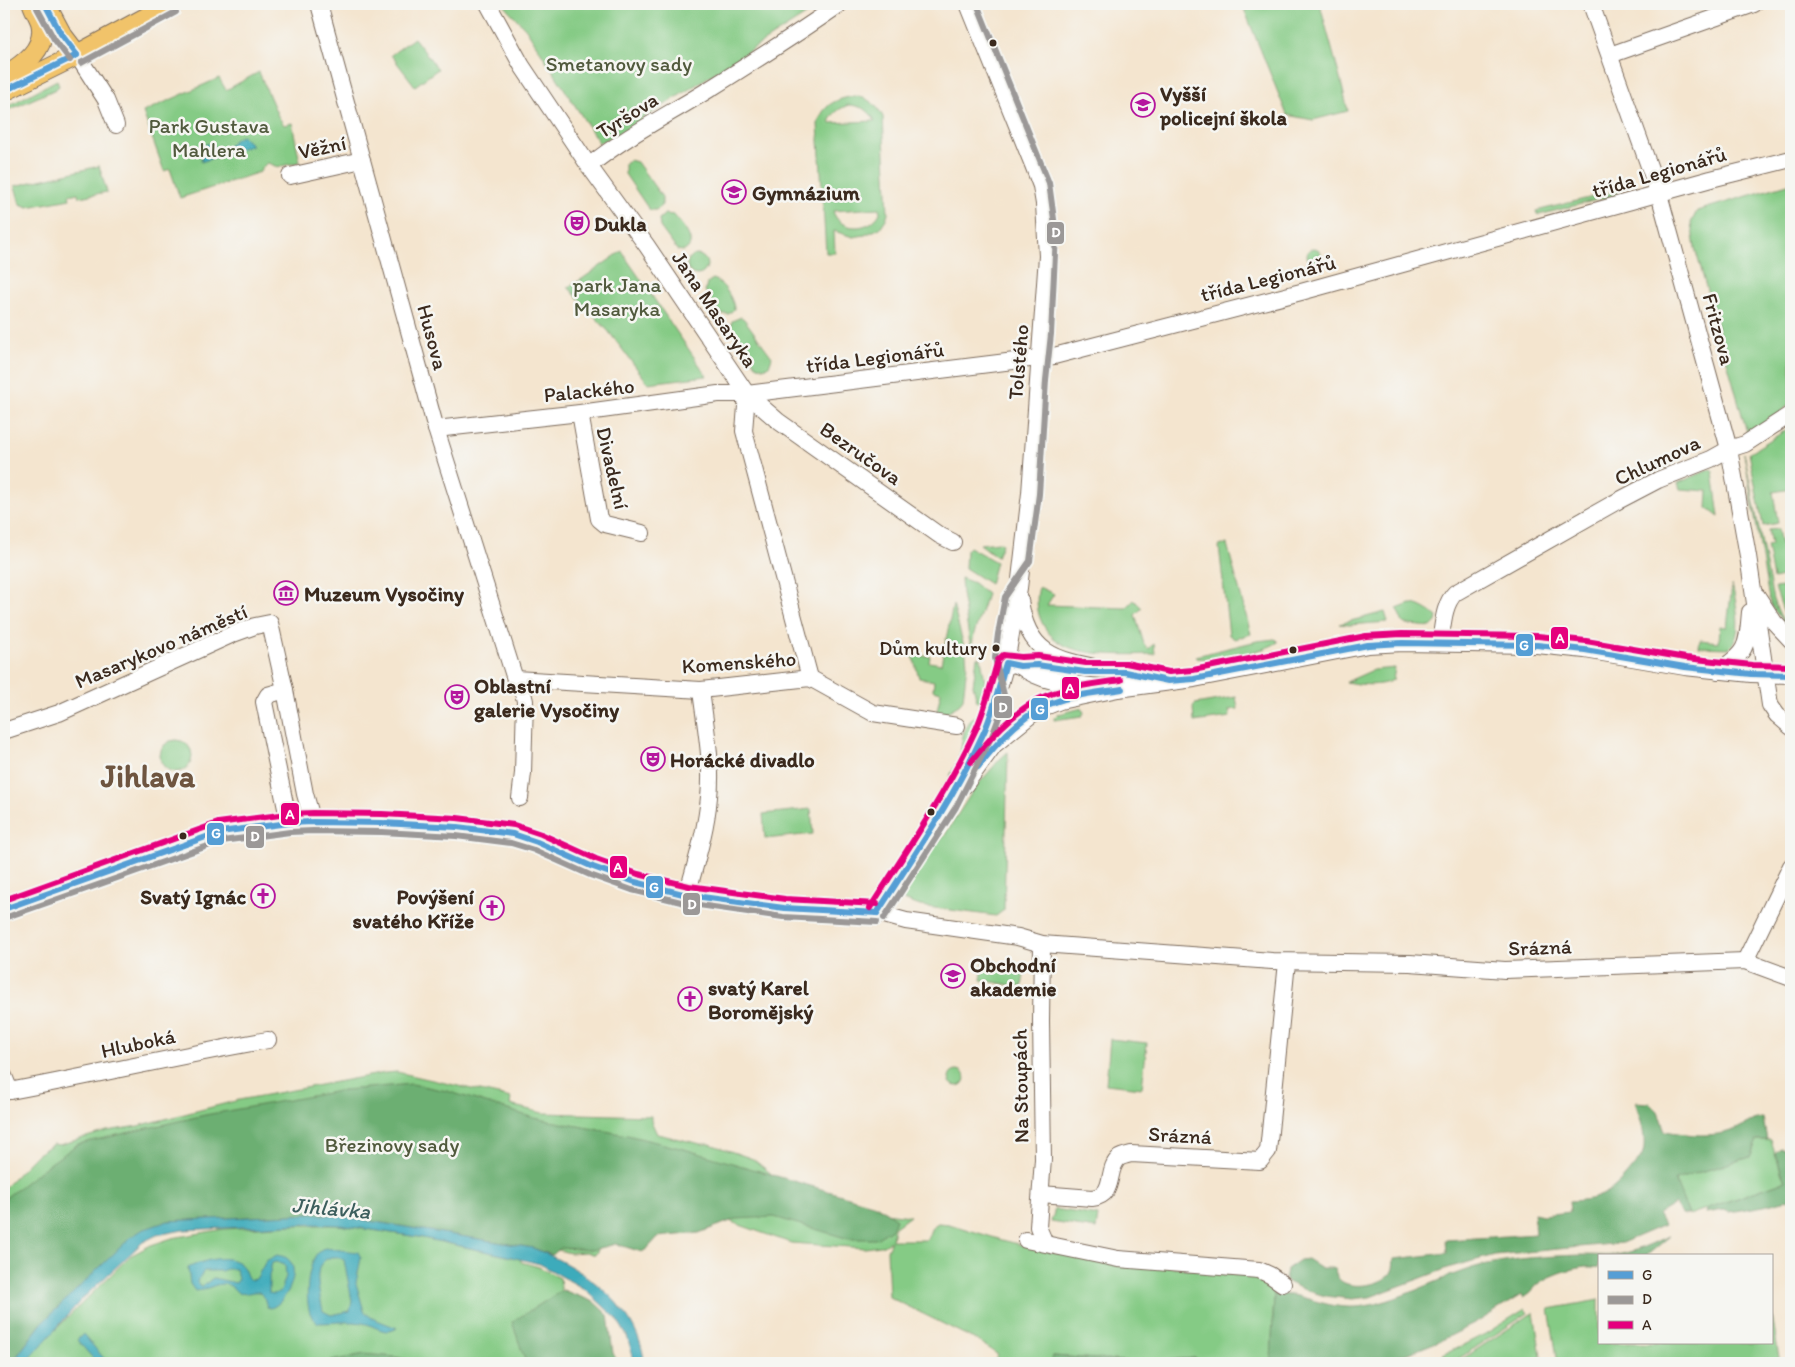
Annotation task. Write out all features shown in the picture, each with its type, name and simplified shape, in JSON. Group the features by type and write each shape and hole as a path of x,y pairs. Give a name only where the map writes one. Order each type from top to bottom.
{"main road":[{"path":"4,77 37,51 41,41 40,22 33,4"},
{"path":"45,4 61,34 78,55"},
{"path":"4,91 78,55 172,4"}],"street":[{"name":"Husova","path":"319,4 436,428 515,679 523,693 525,702 523,773 520,798"},
{"name":"Jana Masaryka","path":"488,4 522,66 747,394 744,431 810,678"},
{"name":"Tyršova","path":"589,166 607,151 716,86 840,4"},
{"name":"Tolstého","path":"948,804 984,732 1013,665 1019,588 1030,493 1047,256 1044,204 1040,186 968,4"},
{"name":"Fritzova","path":"1591,4 1659,194 1729,449 1770,705 1777,715 1791,727"},
{"path":"1610,55 1754,4"},
{"path":"78,55 106,100 116,125"},
{"name":"třída Legionářů","path":"747,394 1054,356 1301,292 1791,159"},
{"name":"Věžní","path":"290,176 362,160"},
{"name":"Palackého","path":"436,428 580,413 718,394 747,394"},
{"name":"Bezručova","path":"747,394 778,420 940,535 953,542"},
{"name":"Divadelní","path":"580,413 599,519 605,524 642,533"},
{"name":"Chlumova","path":"1440,643 1446,608 1450,598 1455,593 1658,480 1745,444 1791,414"},
{"path":"1019,588 1021,607 1028,630 1037,644 1045,651 1073,663 1126,672 1168,682"},
{"path":"1753,590 1774,622 1791,640"},
{"path":"1718,671 1743,652 1749,631 1753,590"},
{"name":"Masarykovo náměstí","path":"4,731 76,706 232,634 270,623 305,794 313,822"},
{"path":"877,913 948,804 994,745 1031,715 1044,707 1060,701 1118,689 1194,679 1368,646 1402,643 1537,645 1586,650 1668,665 1718,671 1791,676"},
{"path":"1013,665 1085,672 1126,672"},
{"path":"1013,665 1030,674 1050,681 1118,689"},
{"name":"Komenského","path":"515,679 701,690 810,678 873,713 957,726"},
{"path":"285,690 268,695 264,702 289,823"},
{"path":"687,894 704,830 709,796 709,760 701,690"},
{"path":"4,909 220,832 289,823 313,822"},
{"name":"Srázná","path":"313,822 456,827 513,834 635,882 687,894 784,908 877,913 906,921 1018,936 1042,944 1287,962 1410,963 1505,970 1745,961 1791,978"},
{"path":"1745,961 1791,866"},
{"name":"Na Stoupách","path":"1042,944 1043,1159 1038,1227 1046,1244 1118,1259 1259,1270 1283,1284"},
{"name":"Srázná","path":"1041,1194 1100,1197 1107,1189 1113,1170 1120,1157 1130,1154 1260,1161 1268,1151 1287,962"},
{"name":"Hluboká","path":"9,1088 144,1065 187,1054 268,1040"}],"green space":[{"name":"Smetanovy sady","path":"503,4 772,4 783,9 801,4 823,4 625,130 599,143 526,29"},
{"path":"1242,4 1320,4 1348,111 1313,120 1287,115"},
{"path":"414,38 438,69 415,86 391,55"},
{"name":"Park Gustava Mahlera","path":"259,72 278,116 284,125 292,123 300,162 277,167 267,163 260,172 180,198 170,169 164,171 143,112 219,78 226,90"},
{"path":"57,80 59,86 56,89 4,112 4,108"},
{"path":"855,96 868,100 878,109 883,117 888,213 880,228 865,235 853,237 834,231 835,253 826,253 818,124 820,117 827,107 836,101","holes":["849,105 865,109 875,121 829,123 837,111","879,208 880,213 869,224 855,227 841,223 833,211"]},
{"path":"630,160 637,162 662,197 662,205 656,210 648,208 625,174 625,164"},
{"path":"99,166 107,192 79,197 78,193 69,195 70,199 28,207 20,204 15,186"},
{"path":"1791,183 1791,403 1770,422 1748,436 1695,248 1691,223 1697,211"},
{"path":"1617,191 1618,193 1612,196 1539,215 1536,211"},
{"path":"665,214 674,215 689,236 690,244 686,250 677,250 660,227 659,219"},
{"path":"1311,248 1317,248 1321,255 1317,262 1311,262 1307,258 1307,252"},
{"name":"park Jana Masaryka","path":"622,251 707,376 648,383 609,332 568,287"},
{"path":"697,255 704,258 707,265 704,272 697,275 690,272 687,265 690,258"},
{"path":"713,279 724,287 732,300 734,309 729,314 720,314 705,291 707,283"},
{"path":"741,317 772,357 769,366 763,368 756,365 731,331 732,321"},
{"path":"1791,427 1791,464 1788,464 1791,489 1773,492 1778,523 1763,526 1749,453"},
{"path":"1744,453 1773,600 1791,633 1772,607 1769,599"},
{"path":"1711,469 1719,517 1707,508 1708,491 1680,489 1678,483"},
{"path":"1778,529 1787,576 1773,579 1767,546 1771,545 1768,530"},
{"path":"999,542 1002,544 997,557 980,544"},
{"path":"1227,544 1251,634 1235,639 1229,635 1219,546"},
{"path":"969,547 996,562 990,584 965,568 966,550"},
{"path":"961,578 974,583 987,594 974,634 971,650 962,593"},
{"path":"1732,585 1738,618 1734,643 1729,648 1699,647 1700,640 1719,642 1720,626 1727,627"},
{"path":"1791,586 1791,621 1784,613 1775,588"},
{"path":"1039,587 1054,594 1047,605 1126,608 1134,600 1142,608 1135,615 1144,644 1148,649 1154,644 1155,654 1102,654 1080,651 1062,644 1048,632 1039,615 1037,597"},
{"path":"1410,604 1420,606 1431,612 1437,617 1436,622 1431,627 1403,623 1397,609"},
{"path":"953,605 966,654 967,665 963,699 959,705 943,714 936,715 941,692 933,690 934,681 919,678 913,656 930,656 929,662 941,664"},
{"path":"1385,612 1388,622 1339,624"},
{"path":"1275,639 1278,642 1250,653 1215,658 1196,658 1196,656 1257,641"},
{"path":"977,657 981,658 985,681 985,693 982,704 977,701 973,685"},
{"path":"1395,668 1393,680 1382,684 1370,685 1346,682 1373,670"},
{"path":"1236,697 1238,709 1229,710 1230,717 1194,722 1193,707 1195,704"},
{"path":"1082,708 1084,713 1082,716 1054,720 1059,714"},
{"path":"979,716 964,752 950,776 961,752 966,727 973,718"},
{"path":"176,740 182,741 187,745 191,750 191,762 187,767 182,771 176,772 170,771 165,767 161,762 160,756 161,750 165,745 170,741"},
{"path":"1008,752 1004,910 996,916 920,906 901,899 933,847 944,836 974,789"},
{"path":"811,809 813,834 765,839 763,814"},
{"path":"984,961 1025,967 1022,987 981,980"},
{"path":"1110,1039 1147,1043 1142,1088 1106,1084"},
{"path":"957,1070 963,1072 965,1078 963,1084 957,1086 951,1084 949,1078 951,1072"},
{"name":"Březinovy sady","path":"397,1072 511,1098 510,1105 543,1113 651,1116 651,1121 657,1134 701,1144 710,1144 753,1159 779,1180 885,1213 910,1216 894,1228 892,1240 927,1240 932,1227 938,1223 949,1224 1054,1253 1270,1278 1271,1288 1274,1289 1271,1363 1196,1363 1195,1358 1139,1362 1053,1356 1051,1363 993,1363 998,1355 978,1341 889,1297 887,1250 891,1241 881,1246 865,1248 791,1243 734,1223 663,1192 633,1188 595,1255 586,1252 570,1253 527,1242 328,1211 168,1220 138,1227 4,1351 4,1188 36,1155 53,1144 59,1145 107,1131 138,1126 239,1100"},
{"name":"Březinovy sady","path":"412,1084 447,1091 534,1118 627,1135 684,1149 876,1205 896,1219 892,1229 876,1239 849,1239 774,1217 736,1219 699,1233 658,1237 642,1252 616,1244 592,1250 561,1248 552,1255 533,1248 339,1216 311,1214 168,1221 58,1307 42,1323 12,1363 4,1363 4,1199 78,1144 205,1115 345,1090"},
{"path":"1635,1102 1650,1103 1658,1111 1665,1131 1682,1134 1709,1135 1726,1133 1756,1119 1763,1118 1767,1140 1757,1140 1750,1157 1675,1180 1689,1215 1682,1215 1675,1204 1658,1214 1664,1225 1622,1243 1495,1255 1451,1267 1370,1297 1352,1299 1325,1296 1285,1281 1287,1269 1300,1260 1307,1259 1321,1268 1334,1268 1338,1278 1344,1283 1367,1285 1383,1280 1388,1276 1393,1270 1394,1259 1447,1253 1446,1240 1536,1234 1534,1213 1543,1215 1570,1212 1569,1201 1590,1199 1605,1194 1618,1184 1640,1159 1644,1150 1644,1136"},
{"path":"1757,1140 1771,1140 1785,1181 1689,1215 1674,1180 1750,1157"},
{"path":"1780,1148 1791,1150 1791,1199 1729,1212 1724,1210 1706,1213 1706,1209 1785,1181 1775,1153"},
{"path":"1055,1209 1098,1216 1096,1229 1051,1222"},
{"path":"294,1225 339,1225 418,1237 521,1259 521,1262 539,1267 560,1278 561,1288 553,1363 26,1363 42,1343 130,1256 151,1245 172,1238 224,1229"},
{"path":"1670,1236 1648,1254 1623,1254"},
{"path":"1598,1255 1598,1267 1577,1268 1559,1273 1537,1285 1533,1291 1523,1298 1521,1295 1476,1323 1412,1352 1370,1363 1271,1363 1274,1294 1294,1295 1341,1307 1372,1305 1483,1265 1544,1257"},
{"path":"563,1290 594,1302 608,1315 613,1353 618,1363 526,1363 512,1322"},
{"path":"1598,1300 1598,1344 1772,1344 1772,1316 1780,1363 1558,1363 1549,1309"},
{"path":"1525,1309 1528,1313 1452,1363 1447,1363 1443,1355 1485,1334"},
{"path":"1534,1312 1542,1363 1456,1363"},
{"path":"364,1354 396,1357 421,1363 322,1363"},
{"path":"1053,1356 1139,1362 1196,1358 1196,1363 1051,1363"}],"water":[{"path":"242,136 252,145 201,162 203,148 206,144 211,144 220,152"},
{"name":"Jihlávka","path":"311,1214 339,1216 533,1248 549,1255 594,1282 620,1307 638,1337 645,1363 635,1363 627,1336 617,1319 586,1290 540,1264 418,1237 339,1225 309,1224 183,1230 157,1235 143,1242 81,1300 26,1363 12,1363 42,1323 131,1237 142,1230 168,1221"},
{"path":"325,1248 358,1252 361,1258 356,1283 364,1311 372,1318 397,1328 386,1331 361,1323 318,1323 314,1320 309,1310 307,1290 314,1258 319,1251","holes":["331,1257 338,1257 344,1260 352,1301 350,1311 331,1315 323,1311 318,1285 318,1271 320,1265 325,1260"]},
{"path":"277,1255 284,1257 292,1264 293,1271 293,1278 287,1293 277,1305 271,1308 267,1307 264,1297 259,1292 238,1293 228,1285 223,1284 195,1291 190,1284 188,1268 200,1263 214,1259 235,1261 242,1266 250,1280 256,1279 266,1261","holes":["276,1262 285,1265 286,1276 281,1291 274,1294 269,1293 269,1276 272,1263","236,1269 238,1280 236,1283 213,1278 203,1286 200,1286 197,1282 204,1271"]},
{"path":"83,1334 108,1363 97,1363 77,1340"}],"transit line":[{"name":"G","path":"45,4 61,34 77,55"},
{"name":"D","path":"884,918 956,807 992,736 1004,704 1005,699 995,658 998,634 1005,597 1030,561 1039,494 1046,380 1051,334 1056,234 1049,183 977,4"},
{"name":"D","path":"37,8 54,39 70,60"},
{"name":"D","path":"81,63 176,12"},
{"name":"G","path":"4,91 77,55"},
{"name":"A","path":"870,908 926,820 965,752 983,712 998,660 1003,655 1038,656 1086,663 1126,663 1169,672 1193,670 1366,636 1402,634 1538,636 1586,641 1686,658 1752,665 1791,666"},
{"name":"G","path":"877,913 934,824 973,756 991,715 1006,663 1020,666 1037,665 1085,672 1125,672 1168,681 1194,679 1368,645 1402,643 1537,645 1585,650 1685,667 1751,674 1791,675"},
{"name":"A","path":"971,762 1002,727 1019,712 1039,699 1068,689 1121,680"},
{"name":"G","path":"978,767 1008,733 1033,712 1052,703 1072,697 1122,689"},
{"name":"A","path":"4,900 218,823 288,814 313,813 457,818 514,825 541,834 596,859 638,874 689,886 785,899 877,904"},
{"name":"G","path":"4,909 220,832 289,823 313,822 457,827 513,834 635,882 687,895 784,908 877,913"},
{"name":"D","path":"7,917 222,841 290,832 313,831 456,836 511,843 534,850 590,875 632,890 685,903 783,917 877,922"}],"place":[{"name":"Vyšší policejní škola","path":"1143,105"},
{"name":"Gymnázium","path":"734,192"},
{"name":"Dukla","path":"577,223"},
{"name":"Muzeum Vysočiny","path":"286,593"},
{"name":"Dům kultury","path":"996,648"},
{"name":"Oblastní galerie Vysočiny","path":"457,697"},
{"name":"Horácké divadlo","path":"653,759"},
{"name":"Svatý Ignác","path":"263,896"},
{"name":"Povýšení svatého Kříže","path":"492,908"},
{"name":"Obchodní akademie","path":"953,976"},
{"name":"svatý Karel Boromějský","path":"690,999"}],"district":[{"name":"Jihlava","path":"148,776"}]}
